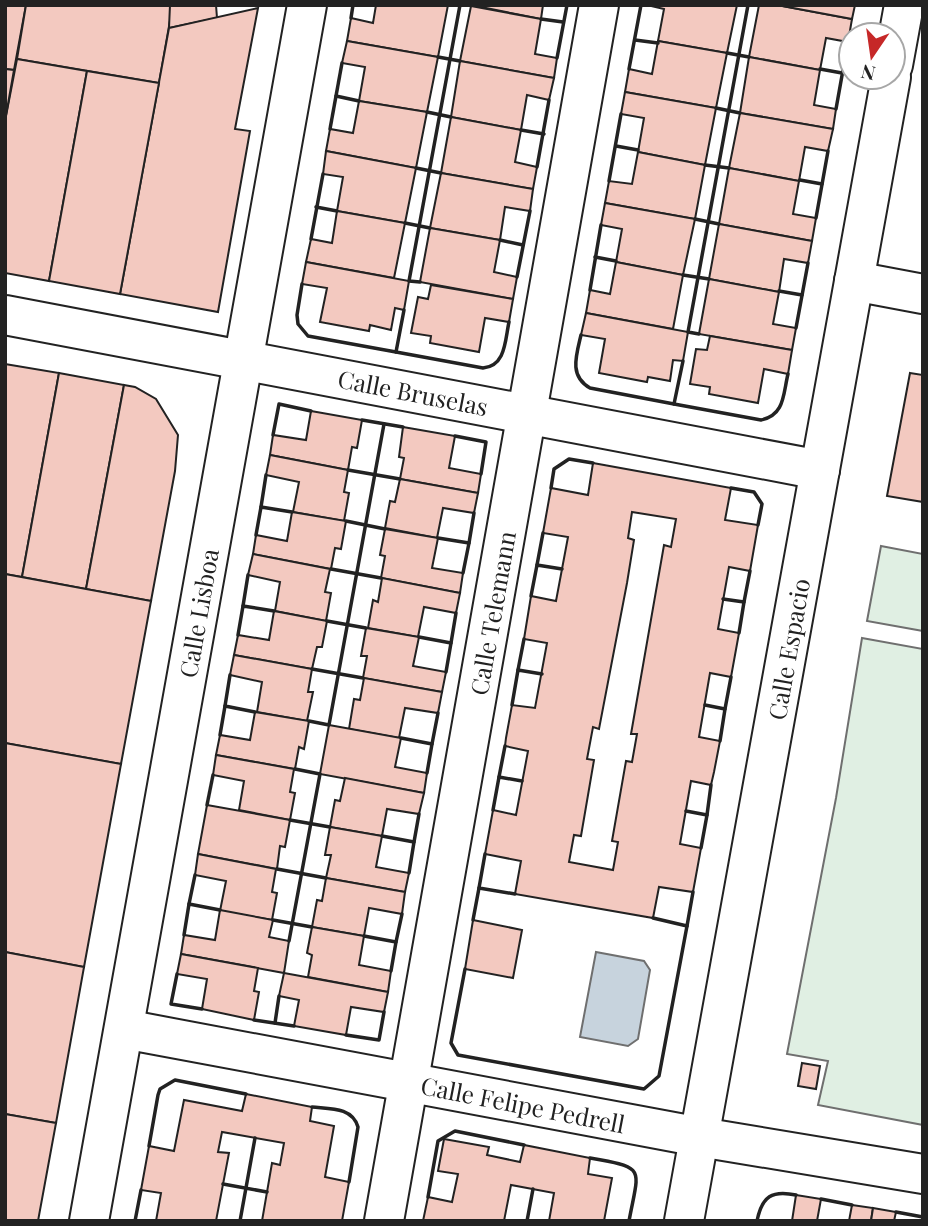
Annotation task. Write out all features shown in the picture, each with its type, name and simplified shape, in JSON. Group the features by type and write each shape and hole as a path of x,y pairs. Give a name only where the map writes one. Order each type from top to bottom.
{"street":[{"name":"Calle Lisboa","path":"89,1221 307,5"},
{"name":"Calle Telemann","path":"384,1221 599,5"},
{"name":"Calle Espacio","path":"684,1221 888,91"},
{"path":"854,281 923,294"},
{"name":"Calle Bruselas","path":"5,315 820,470"},
{"name":"Calle Felipe Pedrell","path":"124,1029 700,1137 923,1174"}],"green space":[{"path":"881,546 923,554 923,631 867,621"},
{"path":"862,638 923,649 923,1125 818,1105 828,1061 787,1054 836,798"}],"shaded area":[{"path":"596,952 644,961 650,970 638,1039 628,1046 580,1037"}],"building":[{"path":"5,5 26,5 14,70 5,69"},
{"path":"26,5 170,5 171,15 159,83 17,59"},
{"path":"170,5 216,5 217,18 169,28"},
{"path":"376,5 448,5 438,57 347,41 351,18 373,23"},
{"path":"471,5 543,5 541,19"},
{"path":"647,5 737,5 727,53 658,41 664,9"},
{"path":"759,5 777,5 852,19 837,21 837,40 826,38 820,70 749,57"},
{"path":"777,5 855,5 852,19"},
{"path":"471,6 541,19 535,54 557,58 554,78 460,61"},
{"path":"258,8 235,129 250,131 218,312 120,294 169,28"},
{"path":"347,41 438,57 427,112 359,101 365,67 342,63"},
{"path":"658,41 727,53 716,108 625,92 629,69 652,74"},
{"path":"749,57 820,70 814,105 836,109 833,129 740,113"},
{"path":"17,59 87,71 49,281 5,273 5,121"},
{"path":"460,61 554,78 549,100 527,95 521,130 451,117"},
{"path":"5,69 14,70 5,121"},
{"path":"87,71 159,83 120,294 49,281"},
{"path":"625,92 716,108 705,165 638,152 644,118 621,114"},
{"path":"359,101 427,112 416,168 326,151 330,129 353,133"},
{"path":"740,113 833,129 828,151 805,147 799,181 729,168"},
{"path":"451,117 521,130 515,162 537,167 533,189 441,173"},
{"path":"326,151 416,168 405,223 337,211 343,177 323,174"},
{"path":"638,152 705,165 695,219 605,203 609,181 632,184"},
{"path":"729,168 799,181 793,214 816,218 812,241 719,224"},
{"path":"441,173 533,189 530,211 505,207 500,240 430,228"},
{"path":"605,203 695,219 683,275 616,262 622,229 601,225"},
{"path":"337,211 405,223 394,278 306,262 311,239 332,243"},
{"path":"719,224 812,241 808,263 784,259 779,292 709,279"},
{"path":"430,228 500,240 494,272 517,277 513,299 420,282"},
{"path":"306,262 409,281 404,310 395,308 391,330 370,325 369,331 320,322 327,288 302,284"},
{"path":"616,262 683,275 673,329 586,313 590,290 610,294"},
{"path":"709,279 779,292 773,324 796,328 792,350 699,334"},
{"path":"431,285 513,299 509,322 485,318 479,352 430,343 431,336 411,333 418,297 428,299"},
{"path":"586,313 688,332 683,361 673,360 670,381 648,377 647,382 599,373 605,339 581,335"},
{"path":"710,336 792,350 788,374 764,369 758,403 709,394 710,387 690,384 696,349 707,350"},
{"path":"5,364 59,373 22,577 5,574"},
{"path":"59,373 124,385 86,589 22,577"},
{"path":"910,373 923,375 923,502 887,496"},
{"path":"124,385 135,387 156,399 178,435 175,471 151,601 86,589"},
{"path":"311,411 362,420 357,448 352,447 348,470 270,455 273,435 306,440"},
{"path":"403,427 455,436 449,468 481,474 478,493 400,479 404,458 399,457"},
{"path":"270,455 348,470 344,492 349,493 344,521 293,512 299,482 266,475"},
{"path":"593,463 731,488 725,520 758,525 750,571 729,567 718,629 739,633 731,677 710,673 699,737 720,741 711,785 691,781 680,844 701,848 693,892 659,887 653,918 515,894 521,861 485,854 493,810 516,815 528,751 505,746 512,705 535,708 547,643 524,639 531,596 556,601 568,537 543,533 551,488 588,495","holes":["632,512 676,519 671,547 664,545 631,734 637,734 632,762 626,761 612,841 618,842 613,870 569,862 574,835 581,836 594,760 587,759 593,727 599,729 627,583 634,540 628,538"]},
{"path":"400,479 478,493 474,513 443,508 437,538 385,528 390,501 395,502"},
{"path":"292,512 346,521 341,549 335,548 331,569 253,554 256,535 287,541"},
{"path":"385,529 438,538 432,568 463,573 460,593 381,578 385,556 380,555"},
{"path":"253,554 330,569 325,592 331,593 326,621 275,611 280,582 248,575"},
{"path":"5,574 151,601 121,764 5,743"},
{"path":"382,578 460,593 456,613 424,607 418,637 368,628 373,600 378,602"},
{"path":"274,611 327,621 322,647 317,647 312,669 234,655 238,635 269,640"},
{"path":"366,628 419,637 413,666 446,672 442,692 363,678 367,656 361,656"},
{"path":"234,655 312,669 308,692 313,692 307,721 257,712 262,682 230,675"},
{"path":"364,678 442,692 438,713 405,708 399,738 349,729 354,699 360,700"},
{"path":"255,712 309,721 304,749 299,747 295,769 216,755 220,735 250,740"},
{"path":"329,725 401,738 395,767 427,773 424,793 320,774"},
{"path":"5,743 121,764 84,967 5,952"},
{"path":"216,755 294,769 290,792 295,793 290,820 239,810 244,781 213,775"},
{"path":"345,778 424,793 419,814 387,809 382,836 330,827 335,800 340,801"},
{"path":"207,805 290,820 285,847 280,846 277,869 198,854"},
{"path":"330,827 382,836 376,867 409,873 405,892 326,878 331,855 325,855"},
{"path":"198,854 276,869 272,892 277,893 272,920 220,911 226,881 195,875"},
{"path":"326,878 405,892 402,914 369,908 364,936 312,927 317,900 322,901"},
{"path":"220,910 273,920 269,937 289,941 284,973 181,954 184,935 215,940"},
{"path":"473,920 522,930 513,978 465,969"},
{"path":"312,927 364,936 359,965 391,971 388,992 308,977 312,955 307,953"},
{"path":"5,952 84,967 56,1123 5,1114"},
{"path":"181,954 258,968 254,991 259,992 254,1020 202,1009 207,979 177,974"},
{"path":"284,973 388,992 384,1012 351,1007 346,1035 294,1026 299,1000 279,996"},
{"path":"802,1063 820,1066 816,1089 798,1086"},
{"path":"246,1094 312,1107 310,1121 334,1126 325,1177 349,1182 342,1221 262,1221 272,1163 280,1165 284,1143 222,1132 218,1152 229,1153 216,1221 156,1221 161,1193 141,1190 149,1146 174,1151 184,1100 242,1111"},
{"path":"5,1114 56,1123 38,1221 5,1221"},
{"path":"444,1139 489,1147 487,1155 520,1162 524,1145 590,1158 588,1174 612,1178 604,1221 549,1221 554,1193 511,1185 504,1221 423,1221 428,1197 452,1202 458,1174 438,1171"},
{"path":"796,1195 821,1199 817,1221 792,1221"},
{"path":"852,1205 873,1208 871,1221 849,1221"},
{"path":"873,1208 896,1212 894,1221 871,1221"}],"wall":[{"path":"351,18 353,5"},
{"path":"420,282 409,281 460,5"},
{"path":"557,58 567,5"},
{"path":"629,69 641,5"},
{"path":"699,334 688,332 748,5"},
{"path":"541,19 563,22"},
{"path":"635,40 658,43"},
{"path":"727,53 749,57"},
{"path":"438,57 460,61"},
{"path":"330,129 342,63"},
{"path":"820,69 837,72"},
{"path":"836,109 839,91"},
{"path":"336,96 359,101"},
{"path":"537,167 549,100"},
{"path":"716,108 740,113"},
{"path":"427,112 451,117"},
{"path":"609,181 621,114"},
{"path":"521,130 544,134"},
{"path":"616,146 638,150"},
{"path":"816,218 828,151"},
{"path":"705,165 729,168"},
{"path":"416,168 441,173"},
{"path":"311,239 323,174"},
{"path":"800,180 822,184"},
{"path":"316,207 337,211"},
{"path":"517,277 530,211"},
{"path":"695,219 719,224"},
{"path":"405,223 430,228"},
{"path":"590,290 601,225"},
{"path":"500,240 523,245"},
{"path":"595,257 616,261"},
{"path":"796,328 808,263"},
{"path":"683,275 709,279"},
{"path":"302,284 298,324 308,336 396,352 404,310"},
{"path":"779,291 802,295"},
{"path":"396,352 483,368 491,366 503,351 509,322"},
{"path":"581,335 576,358 577,371 579,378 590,388 674,404 683,361"},
{"path":"674,404 761,420 775,414 779,409 788,374"},
{"path":"273,435 279,404 311,411"},
{"path":"362,420 403,427"},
{"path":"309,721 329,725 384,424"},
{"path":"455,436 486,442 481,474"},
{"path":"551,488 554,469 569,459 593,463"},
{"path":"348,470 400,479"},
{"path":"261,507 266,475"},
{"path":"731,488 754,492 762,504 758,525"},
{"path":"256,535 261,507 292,512"},
{"path":"469,543 474,513"},
{"path":"346,521 385,529"},
{"path":"537,565 543,533"},
{"path":"438,538 469,543 463,573"},
{"path":"531,596 537,565 562,569"},
{"path":"331,569 381,578"},
{"path":"723,599 744,602 750,571"},
{"path":"243,606 248,575"},
{"path":"739,633 744,602"},
{"path":"238,635 243,606 274,611"},
{"path":"451,643 456,613"},
{"path":"327,621 366,628"},
{"path":"419,637 451,643 446,672"},
{"path":"518,670 524,639"},
{"path":"312,669 363,678"},
{"path":"512,705 518,670 542,674"},
{"path":"230,675 225,706 255,712"},
{"path":"725,709 731,677"},
{"path":"705,705 725,709 720,741"},
{"path":"220,735 225,706"},
{"path":"432,744 438,713"},
{"path":"401,738 432,744 427,773"},
{"path":"499,777 505,746"},
{"path":"289,941 320,774 295,769"},
{"path":"207,805 213,775"},
{"path":"493,810 499,777 522,781"},
{"path":"686,811 707,815 711,785"},
{"path":"414,842 419,814"},
{"path":"701,848 707,815"},
{"path":"290,820 330,827"},
{"path":"382,836 414,842 409,873"},
{"path":"485,854 479,888 515,894"},
{"path":"277,869 326,878"},
{"path":"189,904 195,875"},
{"path":"473,920 479,888"},
{"path":"653,918 687,926 693,892"},
{"path":"184,935 189,904 220,910"},
{"path":"396,942 402,914"},
{"path":"273,920 312,927"},
{"path":"465,969 451,1043 458,1055 644,1089 659,1076 687,926"},
{"path":"364,936 396,942 391,971"},
{"path":"177,974 171,1004 202,1009"},
{"path":"275,1023 279,996"},
{"path":"346,1035 379,1040 384,1012"},
{"path":"254,1020 294,1026"},
{"path":"149,1146 160,1089 175,1080 246,1094"},
{"path":"312,1107 340,1110 355,1120 358,1127 349,1182"},
{"path":"428,1197 438,1141 455,1131 524,1145"},
{"path":"240,1221 255,1138"},
{"path":"590,1158 622,1164 635,1173 635,1190 629,1221"},
{"path":"223,1184 267,1192"},
{"path":"527,1221 533,1189"},
{"path":"135,1221 141,1190"},
{"path":"757,1221 759,1212 769,1197 780,1193 796,1195"},
{"path":"821,1199 852,1205"},
{"path":"896,1212 923,1217"}]}
